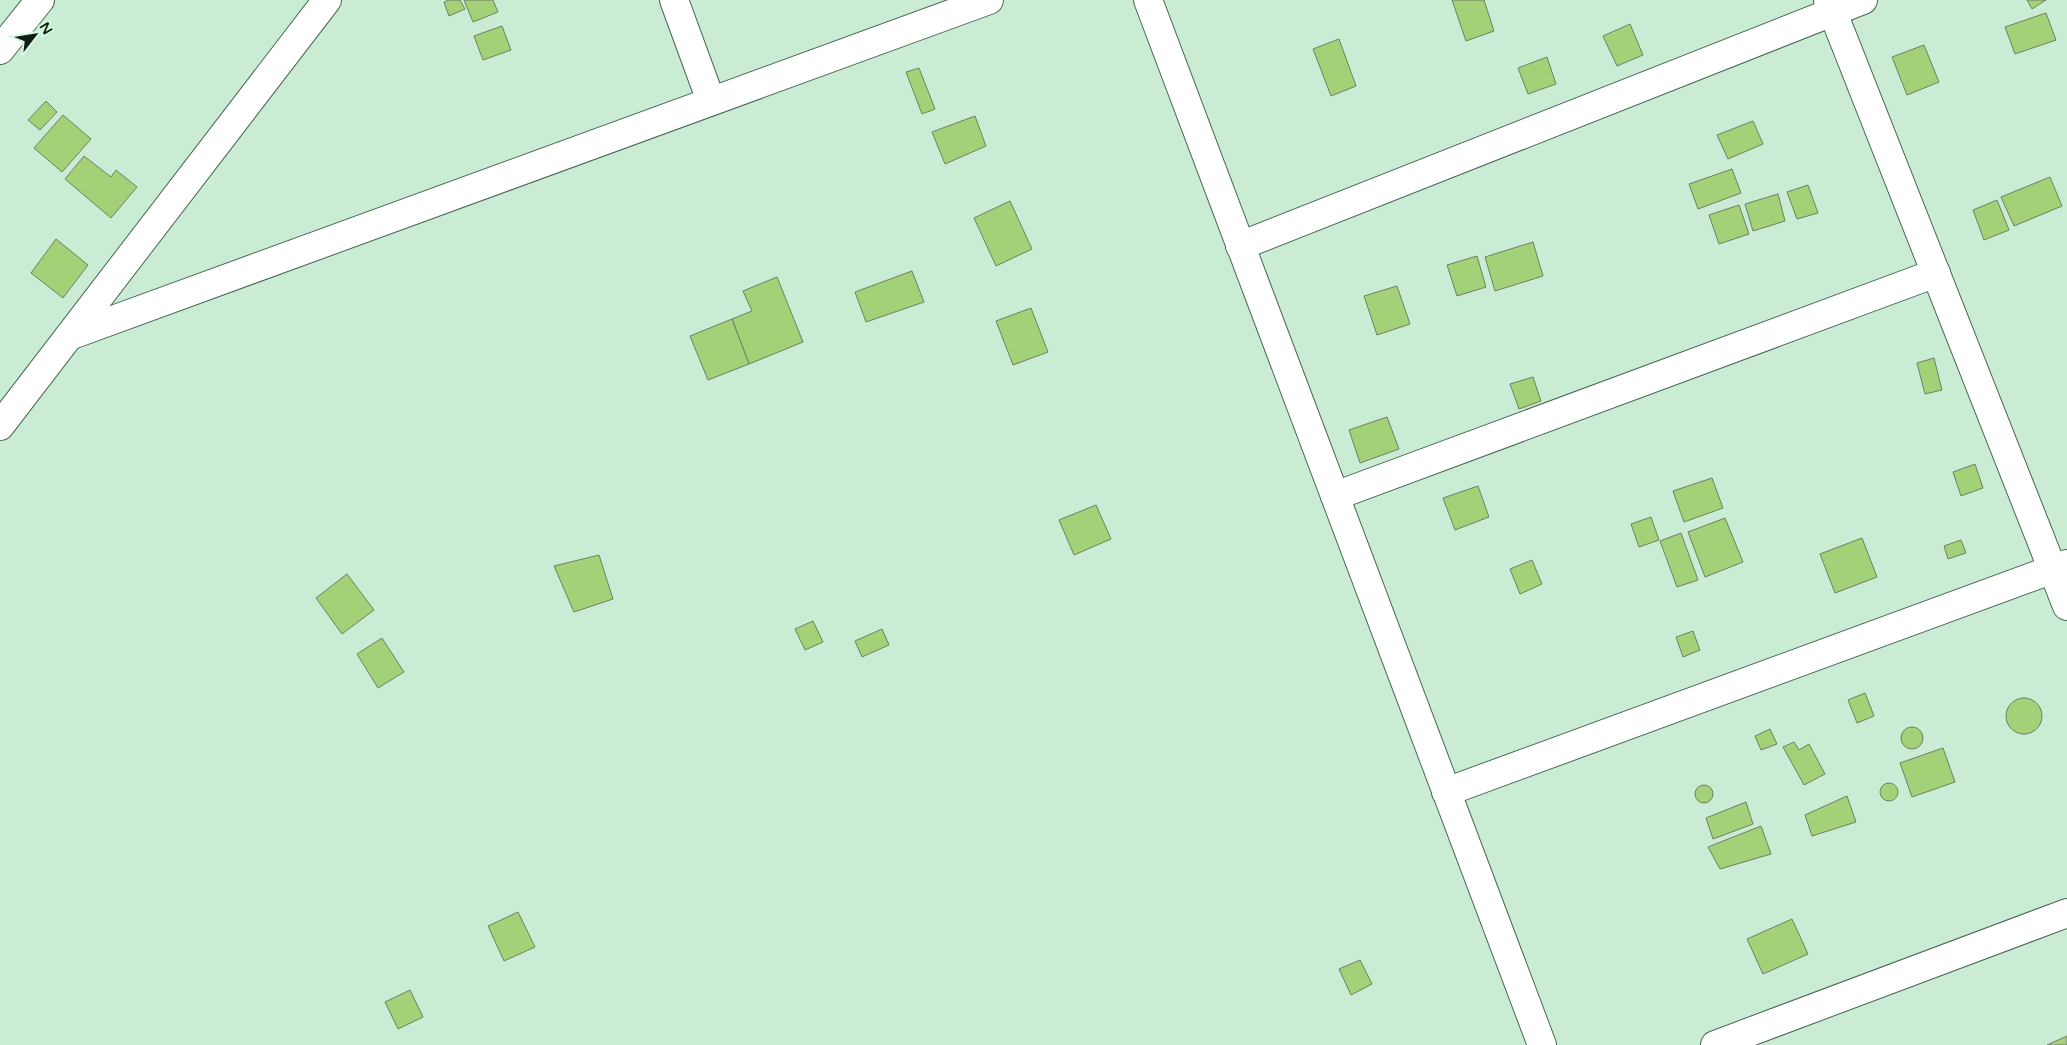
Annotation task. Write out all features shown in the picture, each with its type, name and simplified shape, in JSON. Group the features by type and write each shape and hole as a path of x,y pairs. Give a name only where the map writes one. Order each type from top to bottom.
{"street":[{"path":"0,50 40,0"},
{"path":"0,426 327,0"},
{"path":"674,0 710,102"},
{"path":"69,336 989,0"},
{"path":"1148,0 1542,1045"},
{"path":"1240,246 1831,6 1863,0"},
{"path":"1831,6 1936,273 2060,567 2067,606"},
{"path":"1334,496 1936,273"},
{"path":"1446,792 2060,567"},
{"path":"1715,1045 2067,913"}],"building":[{"path":"460,0 465,9 449,16 444,2"},
{"path":"464,0 493,0 498,12 473,22"},
{"path":"1452,0 1484,0 1494,31 1466,41"},
{"path":"2027,0 2046,0 2032,9"},
{"path":"2046,13 2056,40 2015,54 2005,27"},
{"path":"1630,24 1643,55 1617,66 1603,36"},
{"path":"502,26 511,50 483,60 474,36"},
{"path":"1339,39 1356,86 1331,96 1313,49"},
{"path":"1924,45 1939,82 1907,95 1892,57"},
{"path":"1547,57 1556,84 1528,94 1518,68"},
{"path":"919,68 935,109 922,114 906,72"},
{"path":"46,101 57,112 40,130 28,120"},
{"path":"63,115 91,139 62,172 34,148"},
{"path":"975,116 986,146 945,164 932,132"},
{"path":"1753,121 1763,144 1728,159 1717,135"},
{"path":"84,156 111,177 116,170 137,187 111,218 65,179"},
{"path":"1732,169 1741,193 1698,209 1689,184"},
{"path":"2050,177 2062,206 2014,226 2001,197"},
{"path":"1808,185 1818,213 1797,219 1787,192"},
{"path":"1778,194 1785,221 1753,231 1745,204"},
{"path":"1997,200 2009,230 1984,240 1973,210"},
{"path":"1010,201 1032,249 996,266 974,218"},
{"path":"1739,205 1749,234 1719,244 1709,215"},
{"path":"56,239 88,265 63,298 31,273"},
{"path":"1533,242 1543,276 1495,291 1485,257"},
{"path":"1477,256 1486,287 1457,296 1447,265"},
{"path":"912,271 924,302 866,322 855,292"},
{"path":"777,277 803,342 749,364 732,319 752,311 743,291"},
{"path":"1397,286 1410,324 1377,335 1364,296"},
{"path":"1031,308 1048,352 1013,365 996,321"},
{"path":"732,319 749,364 708,380 690,336"},
{"path":"1934,358 1942,390 1925,394 1917,363"},
{"path":"1533,377 1541,401 1519,409 1510,384"},
{"path":"1387,417 1399,449 1360,463 1349,430"},
{"path":"1975,464 1983,488 1961,496 1953,472"},
{"path":"1712,478 1723,508 1684,522 1673,491"},
{"path":"1478,486 1489,517 1455,530 1443,498"},
{"path":"1096,505 1111,539 1074,555 1059,520"},
{"path":"1651,517 1659,540 1639,547 1631,524"},
{"path":"1725,518 1743,562 1705,577 1688,532"},
{"path":"1681,533 1698,580 1677,587 1660,541"},
{"path":"1862,538 1877,577 1835,593 1820,554"},
{"path":"1961,540 1966,553 1948,559 1944,546"},
{"path":"599,555 613,599 574,612 554,566"},
{"path":"1532,560 1542,584 1520,594 1510,569"},
{"path":"347,574 374,610 342,634 316,598"},
{"path":"813,621 823,642 805,650 795,629"},
{"path":"882,629 889,645 862,657 855,641"},
{"path":"1693,631 1700,650 1683,657 1676,637"},
{"path":"382,638 404,672 378,688 357,654"},
{"path":"1865,693 1874,716 1857,723 1848,700"},
{"path":"2024,698 2031,699 2037,703 2041,709 2041,723 2037,729 2031,733 2024,734 2017,733 2011,729 2007,723 2006,716 2007,709 2011,703 2017,699"},
{"path":"1912,727 1920,730 1923,738 1920,746 1912,749 1904,746 1901,738 1904,730"},
{"path":"1770,729 1777,744 1761,750 1755,736"},
{"path":"1794,742 1799,750 1809,744 1825,774 1804,785 1783,747"},
{"path":"1943,748 1955,782 1912,797 1900,763"},
{"path":"1889,783 1896,785 1898,792 1896,799 1889,801 1882,799 1880,792 1882,785"},
{"path":"1704,785 1710,788 1713,794 1710,800 1704,803 1698,800 1695,794 1698,788"},
{"path":"1847,796 1856,822 1812,836 1805,815"},
{"path":"1746,802 1753,824 1713,839 1706,818"},
{"path":"1761,826 1771,854 1720,869 1708,847"},
{"path":"518,912 535,947 504,961 488,926"},
{"path":"1792,919 1808,954 1763,974 1747,939"},
{"path":"1360,960 1372,984 1351,995 1339,969"},
{"path":"410,990 423,1017 398,1029 385,1002"},
{"path":"2067,1036 2067,1045 2047,1045"}]}
